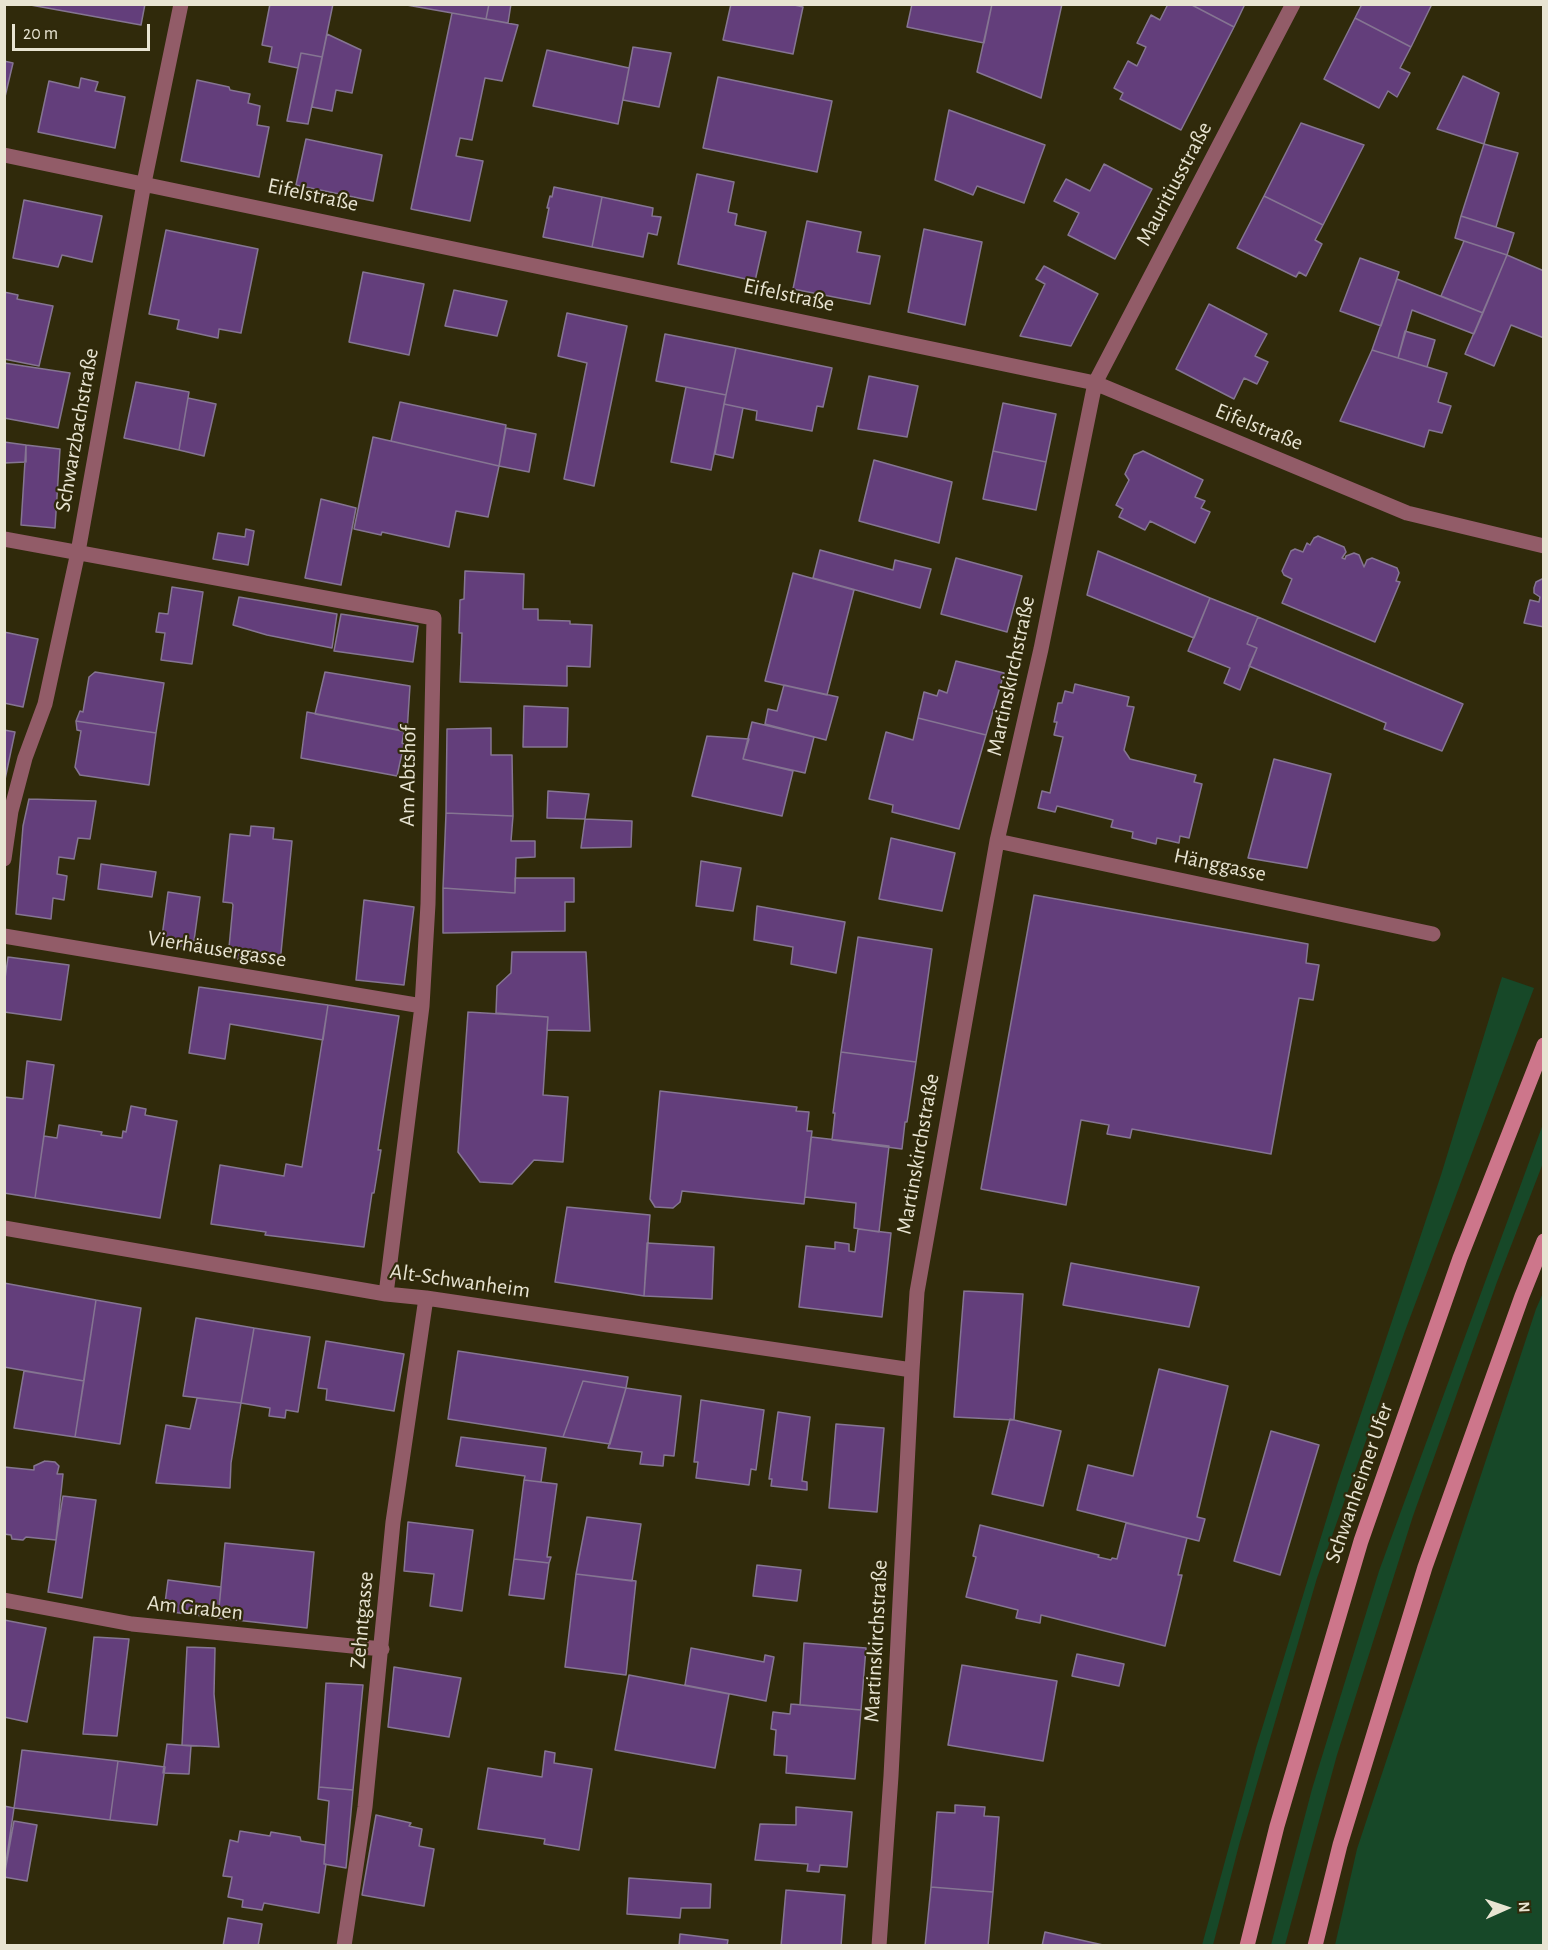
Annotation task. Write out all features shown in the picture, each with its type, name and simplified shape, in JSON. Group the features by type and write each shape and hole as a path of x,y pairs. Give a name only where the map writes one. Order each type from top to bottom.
{"main road":[{"name":"Schwanheimer Ufer","path":"1247,1946 1277,1826 1361,1541 1460,1258 1544,1044"},
{"path":"1315,1946 1340,1845 1425,1567 1522,1296 1544,1241"}],"street":[{"name":"Schwarzbachstraße","path":"4,860 8,811 24,758 45,704 78,552 144,183 181,4"},
{"name":"Mauritiusstraße","path":"1095,383 1293,4"},
{"name":"Eifelstraße","path":"4,155 1095,383 1407,513 1544,546"},
{"name":"Martinskirchstraße","path":"879,1946 918,1292 997,841 1043,638 1095,383"},
{"path":"4,540 78,552"},
{"name":"Am Abtshof","path":"78,552 434,618 428,904 422,1006 386,1294"},
{"name":"Hänggasse","path":"997,841 1433,934"},
{"name":"Vierhäusergasse","path":"4,936 422,1006"},
{"name":"Alt-Schwanheim","path":"4,1228 386,1294 912,1370"},
{"name":"Zehntgasse","path":"344,1946 365,1807 393,1522 426,1298"},
{"name":"Am Graben","path":"4,1600 132,1624 382,1649"}],"green space":[{"path":"1502,977 1534,988 1405,1331 1317,1578 1239,1845 1213,1945 1202,1945 1256,1748 1337,1485 1441,1175"},
{"path":"1543,1124 1543,1163 1497,1282 1413,1516 1337,1755 1285,1945 1271,1945 1312,1789 1379,1571"},
{"path":"1543,1293 1543,1945 1335,1945 1357,1849"}],"building":[{"path":"25,4 145,4 141,25"},
{"path":"270,4 333,4 322,57 301,53 298,68 269,62 272,47 262,45"},
{"path":"401,4 489,4 486,19"},
{"path":"489,4 511,4 508,23 486,19"},
{"path":"731,4 790,4 803,7 793,54 723,40"},
{"path":"912,4 992,4 984,43 907,27"},
{"path":"992,4 1062,4 1041,98 977,72"},
{"path":"1168,4 1190,4 1234,27 1181,130 1120,99 1123,93 1114,88 1128,61 1137,66 1146,47 1137,43 1151,15 1160,20"},
{"path":"1190,4 1245,4 1234,27"},
{"path":"1362,4 1432,4 1411,47 1355,18"},
{"path":"452,13 518,25 502,81 485,78 472,140 460,138 456,156 483,161 470,221 411,209"},
{"path":"1355,18 1411,47 1400,68 1410,73 1397,97 1388,91 1379,108 1324,79"},
{"path":"327,34 361,50 352,93 336,90 332,111 312,107"},
{"path":"633,47 671,53 659,107 623,100"},
{"path":"547,50 629,68 618,124 533,106"},
{"path":"301,53 322,57 308,124 287,121"},
{"path":"4,61 13,63 4,101"},
{"path":"1463,76 1499,93 1484,144 1437,129"},
{"path":"718,77 832,101 817,172 703,148"},
{"path":"81,78 98,82 95,91 125,97 115,148 38,132 49,81 79,88"},
{"path":"197,80 250,94 248,103 260,106 257,125 269,127 259,177 181,161"},
{"path":"949,110 1045,145 1024,203 977,186 973,195 935,180"},
{"path":"1301,123 1364,145 1323,225 1264,196"},
{"path":"306,139 382,155 373,201 296,185"},
{"path":"1484,144 1518,153 1496,227 1461,216"},
{"path":"1104,164 1152,189 1115,259 1068,235 1079,213 1054,201 1066,179 1090,191"},
{"path":"697,174 734,182 728,212 737,214 735,225 766,232 755,281 678,264"},
{"path":"554,187 602,197 592,247 543,237 549,208 547,208"},
{"path":"1264,196 1323,225 1315,240 1322,244 1306,276 1299,272 1296,277 1237,248"},
{"path":"602,197 653,208 652,216 661,217 657,235 648,233 643,257 592,247"},
{"path":"24,200 102,216 92,262 62,255 58,267 13,258"},
{"path":"1461,216 1514,233 1507,255 1455,238"},
{"path":"807,221 861,232 857,252 880,256 870,304 793,289"},
{"path":"924,229 982,242 965,325 908,312"},
{"path":"166,230 258,249 241,333 219,329 218,338 177,329 179,320 149,314"},
{"path":"1464,241 1507,255 1483,313 1441,296"},
{"path":"1507,255 1544,271 1544,338 1511,325 1494,366 1465,354"},
{"path":"1360,258 1399,272 1381,326 1340,311"},
{"path":"1044,266 1098,294 1071,346 1020,336 1045,284 1036,279"},
{"path":"363,272 424,284 409,355 349,342"},
{"path":"1397,279 1483,313 1474,334 1412,310 1398,358 1372,350"},
{"path":"454,290 507,301 497,336 445,326"},
{"path":"4,292 18,295 17,299 53,306 39,366 4,359"},
{"path":"1209,304 1267,334 1255,356 1268,362 1257,384 1244,378 1234,399 1176,369"},
{"path":"567,313 627,326 594,486 564,479 587,363 558,356"},
{"path":"1405,331 1435,340 1427,367 1398,358"},
{"path":"665,334 736,348 726,395 656,381"},
{"path":"736,348 832,368 823,407 817,406 812,431 756,420 757,411 724,404"},
{"path":"1372,350 1447,373 1438,402 1451,406 1442,433 1429,430 1424,447 1340,421"},
{"path":"4,363 70,373 58,428 4,418"},
{"path":"869,376 918,386 907,437 858,429"},
{"path":"136,382 189,392 179,450 124,438"},
{"path":"686,387 726,395 711,470 671,462"},
{"path":"188,398 216,404 204,456 179,450"},
{"path":"400,402 506,425 499,466 391,441"},
{"path":"1003,403 1056,414 1046,462 993,451"},
{"path":"724,404 743,408 733,458 715,454"},
{"path":"506,428 536,434 529,472 499,466"},
{"path":"373,437 499,466 488,517 456,511 449,547 382,532 381,535 354,529"},
{"path":"4,442 26,445 26,462 4,463"},
{"path":"26,445 60,449 55,528 21,525"},
{"path":"993,451 1046,462 1036,510 983,499"},
{"path":"1143,451 1203,480 1195,497 1205,501 1201,508 1210,512 1195,543 1150,521 1145,530 1119,517 1123,509 1116,505 1129,480 1125,474 1134,455"},
{"path":"874,460 952,482 939,543 859,521"},
{"path":"321,499 356,508 341,585 305,578"},
{"path":"246,529 254,531 248,565 213,559 218,533 245,537"},
{"path":"1318,536 1344,547 1346,552 1342,558 1345,559 1346,556 1354,553 1359,555 1364,567 1367,560 1372,558 1397,568 1399,573 1396,581 1400,582 1375,642 1282,603 1292,579 1284,575 1282,571 1291,551 1295,549 1303,552 1307,543 1310,545"},
{"path":"820,550 893,570 895,560 931,569 920,608 813,578"},
{"path":"1098,551 1210,598 1194,638 1087,595"},
{"path":"956,558 1022,576 1007,632 941,614"},
{"path":"465,571 524,574 523,609 538,609 538,620 570,621 570,624 592,625 590,667 567,666 567,686 460,682 462,633 459,633 460,600 464,599"},
{"path":"793,573 854,590 827,695 765,681"},
{"path":"1544,580 1544,627 1524,623 1530,600 1539,602 1540,597 1534,593 1534,588 1536,582"},
{"path":"172,587 203,592 192,664 161,660 165,633 156,632 159,613 168,614"},
{"path":"239,597 337,614 332,648 267,635 233,625"},
{"path":"1210,598 1258,617 1247,644 1257,648 1240,690 1224,683 1230,668 1188,651"},
{"path":"341,614 418,626 413,662 334,651"},
{"path":"1258,617 1463,704 1442,751 1384,729 1386,723 1249,666 1257,648 1247,644"},
{"path":"4,632 38,639 23,707 4,703"},
{"path":"956,661 1004,673 986,735 918,718 924,692 937,696 939,690 947,693"},
{"path":"95,672 164,683 156,733 76,721 80,711 83,712 89,677"},
{"path":"325,672 410,686 407,732 315,714"},
{"path":"1075,684 1129,697 1127,706 1134,707 1124,750 1130,759 1196,775 1194,782 1202,784 1189,838 1180,836 1179,843 1157,838 1156,844 1132,838 1133,832 1111,827 1113,820 1057,806 1055,812 1038,808 1042,791 1050,793 1063,737 1054,735 1058,703 1062,703 1065,691 1073,693"},
{"path":"784,685 838,697 826,740 765,724 768,709 777,711"},
{"path":"524,706 568,708 567,747 523,747"},
{"path":"307,712 404,731 402,743 404,744 397,776 301,758"},
{"path":"918,718 986,735 959,829 892,812 893,805 869,799 886,732 913,740"},
{"path":"76,721 156,733 149,785 80,775 75,767 81,731 77,730"},
{"path":"752,722 814,737 805,773 743,759"},
{"path":"491,728 491,755 512,755 513,816 446,813 447,729"},
{"path":"4,730 15,732 4,784"},
{"path":"707,736 749,739 743,759 793,771 782,816 692,796"},
{"path":"1274,759 1331,774 1307,868 1248,858"},
{"path":"548,791 589,794 585,819 547,818"},
{"path":"29,799 96,801 90,839 78,838 74,859 59,857 57,874 67,876 64,900 53,898 51,919 16,914 23,826"},
{"path":"446,813 513,816 511,841 535,841 535,857 516,858 515,893 443,888"},
{"path":"585,819 632,821 631,847 581,848"},
{"path":"251,826 274,828 273,839 292,841 280,963 228,958 233,905 223,902 230,834 250,836"},
{"path":"891,838 955,853 942,911 879,899"},
{"path":"701,861 741,868 733,911 696,906"},
{"path":"101,864 156,872 152,897 98,889"},
{"path":"515,878 574,878 574,902 565,902 565,931 443,933 443,888 515,893"},
{"path":"168,892 200,897 193,948 161,944"},
{"path":"1034,895 1308,944 1306,963 1319,965 1313,1000 1299,998 1271,1154 1132,1129 1130,1138 1107,1134 1109,1125 1081,1120 1066,1205 981,1189"},
{"path":"364,900 414,907 404,985 356,980"},
{"path":"757,906 845,922 836,973 791,964 793,947 754,940"},
{"path":"858,937 932,949 916,1062 841,1052"},
{"path":"512,952 586,952 590,1031 547,1030 548,1017 496,1013 497,986 511,973"},
{"path":"8,957 69,965 61,1020 4,1012 4,986"},
{"path":"199,987 328,1005 323,1040 230,1024 225,1059 189,1053"},
{"path":"328,1005 399,1016 378,1150 381,1150 364,1247 265,1235 266,1232 211,1224 220,1165 284,1176 286,1164 302,1167"},
{"path":"468,1012 548,1017 543,1095 568,1097 563,1162 534,1160 512,1184 480,1182 458,1152"},
{"path":"841,1052 916,1062 902,1149 832,1140"},
{"path":"27,1061 54,1065 35,1198 4,1193 4,1097 23,1099"},
{"path":"660,1091 797,1107 796,1111 809,1112 807,1131 812,1131 804,1204 682,1191 680,1202 673,1208 655,1207 650,1199"},
{"path":"131,1106 146,1109 145,1115 177,1121 160,1218 35,1198 44,1136 57,1138 59,1125 102,1132 101,1135 122,1138 123,1131 126,1132"},
{"path":"811,1137 889,1146 879,1232 854,1228 856,1203 805,1197"},
{"path":"567,1207 650,1215 644,1296 555,1282"},
{"path":"858,1229 891,1233 882,1317 799,1307 806,1246 835,1249 835,1242 849,1244 849,1251 855,1252"},
{"path":"647,1243 714,1247 712,1299 644,1296"},
{"path":"1071,1263 1199,1287 1189,1327 1063,1305"},
{"path":"4,1283 96,1300 84,1381 4,1367"},
{"path":"964,1291 1023,1294 1014,1420 954,1417"},
{"path":"96,1300 141,1308 120,1444 75,1437"},
{"path":"196,1318 254,1328 241,1403 183,1396"},
{"path":"254,1328 310,1337 298,1412 286,1410 285,1418 269,1416 270,1408 241,1403"},
{"path":"326,1341 404,1354 394,1411 326,1400 327,1389 318,1388"},
{"path":"458,1351 628,1377 626,1388 583,1381 563,1437 448,1419"},
{"path":"1159,1369 1228,1386 1197,1517 1205,1519 1199,1541 1077,1510 1088,1465 1133,1476"},
{"path":"24,1371 84,1381 75,1437 14,1428"},
{"path":"583,1381 626,1388 610,1444 563,1437"},
{"path":"626,1388 681,1396 674,1456 664,1455 663,1466 640,1464 642,1452 608,1448"},
{"path":"197,1398 241,1403 231,1463 230,1488 156,1483 166,1425 190,1429"},
{"path":"701,1400 764,1410 756,1470 751,1469 749,1485 696,1478 698,1462 694,1462"},
{"path":"778,1412 810,1417 802,1481 807,1482 807,1490 771,1486 772,1479 769,1479"},
{"path":"1010,1419 1061,1431 1043,1506 992,1494"},
{"path":"836,1424 884,1428 877,1512 829,1508"},
{"path":"1271,1431 1319,1445 1280,1575 1234,1561"},
{"path":"461,1437 546,1448 541,1482 524,1480 525,1476 456,1466"},
{"path":"45,1461 55,1462 59,1466 57,1474 63,1474 56,1540 26,1537 23,1540 12,1539 11,1535 4,1534 4,1467 34,1470 34,1466"},
{"path":"524,1480 557,1484 547,1557 551,1557 549,1563 514,1559"},
{"path":"63,1496 96,1500 82,1598 48,1592"},
{"path":"587,1517 641,1524 632,1581 576,1574"},
{"path":"408,1522 473,1530 462,1611 430,1606 434,1574 404,1571"},
{"path":"1126,1523 1187,1538 1178,1575 1182,1575 1165,1646 1041,1615 1040,1623 1016,1618 1018,1610 966,1597 976,1557 973,1556 980,1525 1111,1560 1112,1558 1117,1559"},
{"path":"225,1543 314,1552 307,1628 218,1618"},
{"path":"514,1559 549,1563 544,1599 509,1595"},
{"path":"757,1565 801,1570 797,1601 753,1596"},
{"path":"576,1574 636,1581 626,1675 565,1667"},
{"path":"168,1580 221,1587 218,1618 164,1611"},
{"path":"4,1620 46,1628 27,1722 4,1717"},
{"path":"94,1637 129,1639 117,1736 83,1734"},
{"path":"804,1643 866,1648 861,1710 800,1705"},
{"path":"187,1647 215,1648 214,1694 219,1747 182,1745"},
{"path":"691,1648 764,1662 765,1655 774,1657 766,1701 685,1685"},
{"path":"1077,1654 1124,1664 1119,1686 1072,1676"},
{"path":"962,1665 1057,1681 1043,1761 948,1745"},
{"path":"394,1667 461,1678 449,1737 388,1727"},
{"path":"629,1675 729,1694 715,1768 615,1750"},
{"path":"326,1683 363,1685 353,1790 319,1787"},
{"path":"791,1704 861,1710 855,1779 786,1773 787,1756 774,1755 776,1730 771,1729 773,1712 790,1714"},
{"path":"167,1744 191,1746 189,1774 163,1773"},
{"path":"22,1750 118,1761 110,1820 14,1808"},
{"path":"545,1751 555,1753 554,1763 592,1769 579,1850 544,1844 545,1839 478,1829 488,1768 542,1777"},
{"path":"118,1761 165,1767 157,1825 110,1820"},
{"path":"319,1787 353,1790 346,1868 324,1864 329,1801 318,1799"},
{"path":"955,1805 985,1807 984,1816 999,1817 993,1892 931,1887 937,1812 955,1813"},
{"path":"4,1806 14,1808 4,1876"},
{"path":"796,1807 852,1812 847,1867 820,1865 819,1872 807,1871 808,1864 755,1860 760,1824 796,1825"},
{"path":"376,1815 411,1823 409,1826 422,1829 419,1846 434,1849 424,1906 362,1895"},
{"path":"14,1821 37,1825 27,1881 4,1877"},
{"path":"240,1831 270,1836 271,1832 300,1837 301,1841 325,1845 324,1864 326,1864 319,1913 264,1903 262,1910 242,1907 243,1900 228,1897 232,1877 223,1876 230,1840 238,1842"},
{"path":"629,1878 711,1884 710,1908 681,1908 680,1918 627,1914"},
{"path":"931,1887 993,1892 988,1946 925,1946"},
{"path":"786,1890 845,1895 841,1946 781,1946"},
{"path":"228,1918 262,1924 258,1946 223,1946"},
{"path":"1045,1932 1103,1945 1103,1946 1042,1946"},
{"path":"680,1934 728,1940 727,1946 679,1946"}]}
